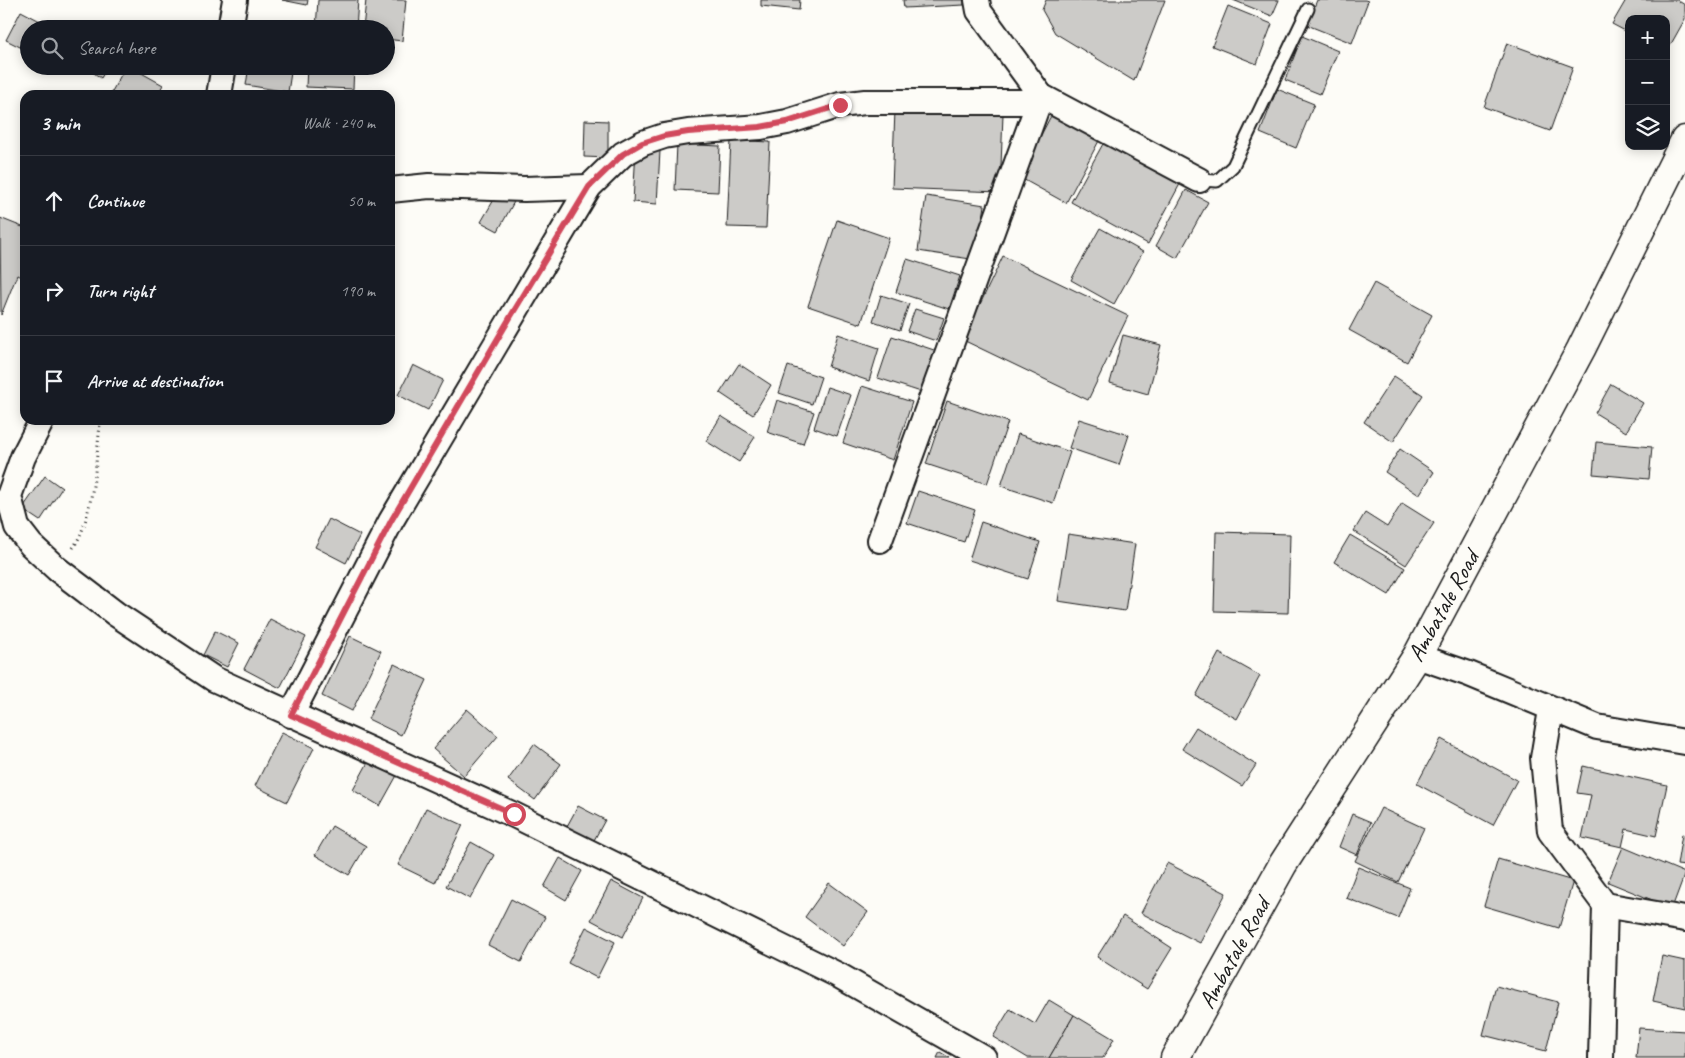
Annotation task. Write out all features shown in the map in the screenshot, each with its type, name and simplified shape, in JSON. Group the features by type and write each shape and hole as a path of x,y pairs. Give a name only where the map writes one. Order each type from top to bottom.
{"main road":[{"name":"Ambatale Road","path":"1175,1058 1283,864 1417,656 1581,349 1685,140"}],"street":[{"path":"232,20 235,0"},
{"path":"977,0 979,11 1042,96 1199,180"},
{"path":"220,90 222,75"},
{"path":"291,715 391,521 511,316 589,187 623,154 642,143 664,136 688,132 760,127 787,122 840,105 865,102 1023,102 1042,96"},
{"path":"880,540 1042,96"},
{"path":"395,189 429,186 589,187"},
{"path":"39,425 23,456 9,496 17,527 31,545 57,569 116,614 214,679 540,828 838,975 984,1058"},
{"path":"1417,656 1469,674 1551,710 1597,727 1685,742"},
{"path":"1551,710 1543,758 1550,831 1604,905 1601,1058"},
{"path":"1604,905 1685,919"}],"lane":[{"path":"1199,180 1217,181 1233,166 1308,9"}],"path":[{"path":"57,569 80,538 93,490 100,425"}],"building":[{"path":"282,0 308,0 307,5"},
{"path":"318,0 358,0 357,20 317,20"},
{"path":"366,0 406,0 402,41 395,40 395,20 364,20"},
{"path":"761,0 800,0 799,10 761,6"},
{"path":"903,0 964,0 964,5 904,8"},
{"path":"1046,0 1165,0 1134,81 1055,33 1042,10"},
{"path":"1233,0 1279,0 1272,16"},
{"path":"1317,0 1368,1 1352,43 1307,25"},
{"path":"1626,0 1677,0 1685,5 1685,19 1670,46 1670,15 1625,15 1625,31 1612,24"},
{"path":"1228,6 1272,24 1257,64 1212,46"},
{"path":"21,11 38,20 20,20 20,47 6,40"},
{"path":"1302,36 1338,51 1320,94 1285,80"},
{"path":"1507,43 1573,67 1550,131 1484,107"},
{"path":"121,75 145,75 163,85 160,90 113,90"},
{"path":"248,75 291,75 288,90 246,85"},
{"path":"307,75 354,75 353,89 306,87"},
{"path":"1277,89 1314,104 1296,148 1260,133"},
{"path":"895,110 1003,114 1000,192 892,188"},
{"path":"1053,112 1101,137 1066,203 1019,177"},
{"path":"585,120 608,121 608,158 584,157"},
{"path":"731,140 770,142 766,228 727,227"},
{"path":"1104,142 1180,184 1148,244 1071,202"},
{"path":"677,144 720,146 718,192 675,190"},
{"path":"636,150 660,151 657,204 633,202"},
{"path":"1186,190 1208,202 1177,258 1156,246"},
{"path":"499,191 515,200 498,231 481,222"},
{"path":"926,196 985,205 977,260 918,251"},
{"path":"0,218 20,226 20,276 17,275 1,315"},
{"path":"837,220 889,238 861,324 808,306"},
{"path":"1100,228 1143,252 1114,304 1071,280"},
{"path":"1003,256 1128,316 1088,400 963,340"},
{"path":"907,259 960,276 949,309 896,292"},
{"path":"1374,283 1432,315 1407,362 1349,330"},
{"path":"881,295 909,304 900,330 873,321"},
{"path":"915,309 944,318 936,341 907,331"},
{"path":"838,334 879,348 869,381 828,367"},
{"path":"1123,335 1161,345 1148,394 1110,383"},
{"path":"892,336 937,351 924,393 878,378"},
{"path":"739,364 771,385 753,415 720,393"},
{"path":"413,365 443,380 428,410 398,395"},
{"path":"788,366 821,377 812,404 779,393"},
{"path":"1394,376 1423,395 1393,442 1364,422"},
{"path":"1611,384 1643,403 1626,432 1595,413"},
{"path":"862,386 912,402 893,460 843,443"},
{"path":"827,387 851,395 837,436 814,428"},
{"path":"777,400 814,412 803,444 767,432"},
{"path":"947,401 1008,422 987,484 926,464"},
{"path":"721,416 755,437 739,462 706,441"},
{"path":"1079,419 1129,435 1119,465 1069,448"},
{"path":"1018,434 1070,452 1053,503 1001,486"},
{"path":"1596,442 1652,447 1649,479 1593,474"},
{"path":"1400,449 1434,472 1419,495 1385,472"},
{"path":"45,476 62,488 40,521 22,509"},
{"path":"918,491 975,510 964,542 907,523"},
{"path":"1402,503 1434,523 1406,565 1354,531 1365,513 1387,527"},
{"path":"329,519 360,535 346,563 315,547"},
{"path":"981,522 1040,542 1028,579 969,560"},
{"path":"1216,532 1290,534 1288,613 1214,611"},
{"path":"1068,534 1135,544 1125,611 1058,601"},
{"path":"1350,535 1405,568 1389,595 1334,562"},
{"path":"270,619 306,637 280,688 244,669"},
{"path":"215,631 239,643 227,667 203,655"},
{"path":"350,636 381,651 352,711 322,696"},
{"path":"1219,653 1260,676 1237,719 1196,696"},
{"path":"394,664 427,680 401,735 368,719"},
{"path":"467,709 498,736 464,776 433,749"},
{"path":"1196,727 1256,765 1242,786 1182,749"},
{"path":"282,732 314,748 287,802 255,786"},
{"path":"1441,739 1517,780 1493,825 1417,784"},
{"path":"534,744 561,764 535,800 508,780"},
{"path":"372,755 400,770 380,806 353,790"},
{"path":"1583,766 1667,785 1656,836 1626,829 1622,847 1582,838 1591,795 1577,793"},
{"path":"578,806 605,820 593,842 566,828"},
{"path":"426,808 463,825 435,883 398,865"},
{"path":"1381,808 1424,828 1398,882 1355,861"},
{"path":"1352,814 1371,822 1357,855 1339,847"},
{"path":"332,826 366,846 349,875 315,855"},
{"path":"1682,834 1685,835 1685,866 1677,865"},
{"path":"471,842 494,855 470,899 446,886"},
{"path":"1623,847 1685,873 1672,908 1608,882"},
{"path":"560,858 582,871 566,900 544,887"},
{"path":"1498,859 1573,881 1559,928 1484,906"},
{"path":"1167,863 1226,893 1200,943 1141,913"},
{"path":"1358,867 1410,888 1398,918 1346,898"},
{"path":"611,881 643,898 623,937 591,920"},
{"path":"829,883 868,912 843,946 805,917"},
{"path":"511,899 545,917 521,962 488,945"},
{"path":"1123,916 1172,948 1147,989 1097,957"},
{"path":"586,927 615,942 597,978 568,963"},
{"path":"1662,956 1685,961 1685,1008 1653,1001"},
{"path":"1496,986 1558,1002 1546,1051 1483,1035"},
{"path":"1049,1000 1074,1015 1049,1058 1028,1058 993,1037 1010,1009 1035,1024"},
{"path":"1074,1015 1114,1039 1103,1058 1049,1058"},
{"path":"1639,1028 1685,1031 1685,1058 1636,1058"},
{"path":"940,1052 950,1058 937,1058"}],"route":[{"path":"514,814 291,715 391,521 589,187 623,154 642,143 664,136 688,132 760,127 787,122 840,105"}]}
